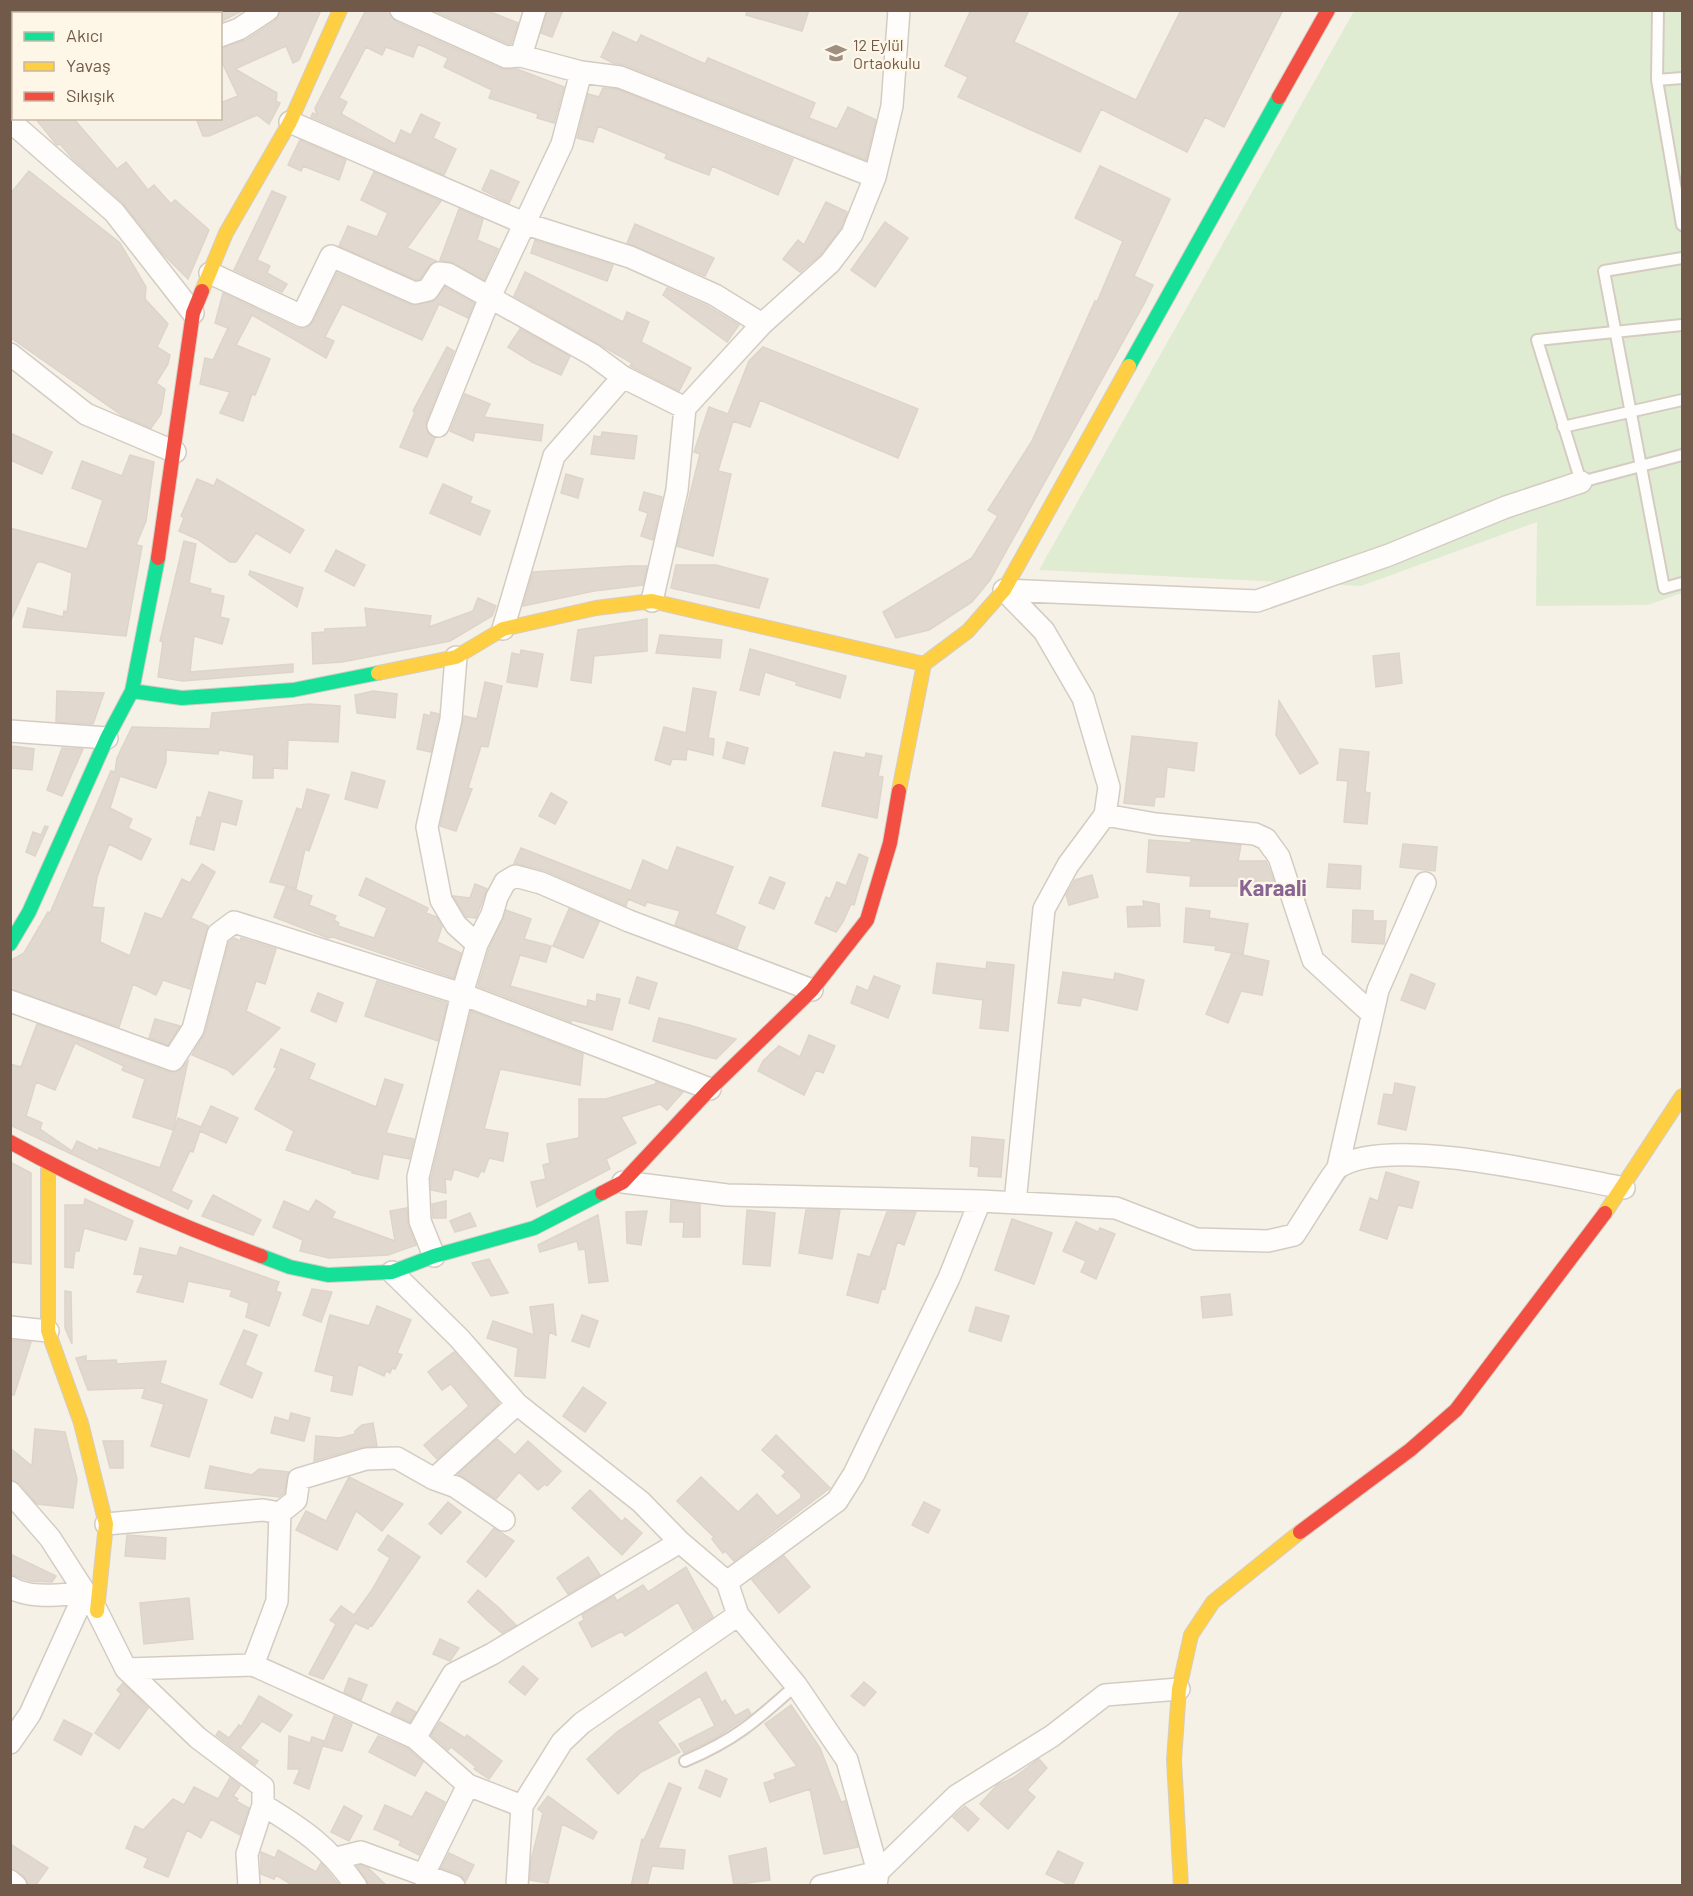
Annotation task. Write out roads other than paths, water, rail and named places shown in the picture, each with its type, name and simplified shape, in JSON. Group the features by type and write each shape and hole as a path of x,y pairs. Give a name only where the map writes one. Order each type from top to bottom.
{"street":[{"path":"222,35 239,30 268,10"},
{"path":"10,944 29,912 107,738 132,691 154,583 175,452 193,313 226,233 290,122 339,10"},
{"path":"401,10 506,57 521,56 581,72 620,77 874,177"},
{"path":"521,56 535,10"},
{"path":"652,602 677,490 685,408 762,324 830,263 852,234 874,177 892,106 900,10"},
{"path":"132,691 182,698 293,690 456,657 503,629 596,608 652,602 924,664 950,650 1004,590 1328,10"},
{"path":"438,426 490,297 562,144 581,72"},
{"path":"13,121 114,212 193,313"},
{"path":"290,122 526,224 630,257 715,295 762,324"},
{"path":"210,273 302,316 331,256 415,293 428,290 440,273 448,274 468,282 490,297 593,355 623,377 685,408"},
{"path":"10,354 86,414 175,452"},
{"path":"503,629 554,456 623,377"},
{"path":"1004,590 1257,601 1389,555 1506,507 1581,482"},
{"path":"1004,590 1044,631 1083,698 1109,787 1105,815 1068,865 1044,909 1015,1203"},
{"path":"456,657 452,719 427,827 441,900 456,925 477,944"},
{"path":"10,1142 48,1163 201,1234 291,1267 328,1275 392,1272 434,1256 534,1228 623,1182 710,1089 812,990 867,920 890,843 905,753 924,664"},
{"path":"11,728 107,738"},
{"path":"1105,815 1156,824 1255,834 1266,839 1279,857 1313,960 1371,1013"},
{"path":"434,1256 420,1221 418,1177 462,994 477,944 492,914 496,897 505,882 515,876 541,883 629,921 812,990"},
{"path":"623,1182 727,1196 980,1201 1116,1208 1196,1239 1268,1241 1294,1235 1314,1208 1338,1167 1378,990 1425,883"},
{"path":"10,1000 173,1060 193,1029 218,934 234,922 462,994 710,1089"},
{"path":"1181,1886 1174,1760 1179,1689 1191,1635 1213,1602 1287,1541 1410,1450 1456,1410 1624,1188 1683,1096"},
{"path":"1338,1167 1371,1156 1440,1154 1624,1188"},
{"path":"48,1163 48,1331 81,1423 106,1524 97,1611"},
{"path":"727,1582 837,1501 854,1474 949,1278 980,1201"},
{"path":"392,1272 459,1338 517,1404 640,1502 680,1542 727,1582 738,1615 796,1684 847,1760 877,1879"},
{"path":"10,1327 48,1331"},
{"path":"434,1479 517,1404"},
{"path":"253,1665 277,1601 280,1513 296,1500 299,1479 328,1468 366,1459 397,1458 434,1479 456,1487 504,1520"},
{"path":"10,1492 50,1539 97,1611 126,1669 198,1738 262,1787 263,1805 247,1854 249,1886"},
{"path":"106,1524 263,1510 280,1513"},
{"path":"415,1738 453,1674 492,1654 680,1542"},
{"path":"10,1587 16,1591 39,1594 85,1593"},
{"path":"10,1743 30,1714 85,1593"},
{"path":"517,1886 522,1806 562,1742 582,1723 738,1615"},
{"path":"126,1669 253,1665 415,1738 468,1785 522,1806"},
{"path":"821,1886 877,1879 956,1796 1052,1736 1105,1695 1179,1689"},
{"path":"423,1876 468,1785"},
{"path":"263,1805 311,1835 336,1858 356,1886"},
{"path":"336,1858 361,1852 454,1886"},
{"path":"10,1881 16,1886"}],"lane":[{"path":"1658,10 1657,80 1678,171 1683,225"},
{"path":"1657,80 1683,78"},
{"path":"1683,258 1604,271 1664,588 1683,583"},
{"path":"1683,325 1537,340 1581,482 1683,455"},
{"path":"1563,427 1683,400"},
{"path":"685,1761 721,1746 753,1725 796,1684"}],"place":[{"name":"12 Eylül Ortaokulu","path":"836,53"}],"district":[{"name":"Karaali","path":"1273,887"}]}
